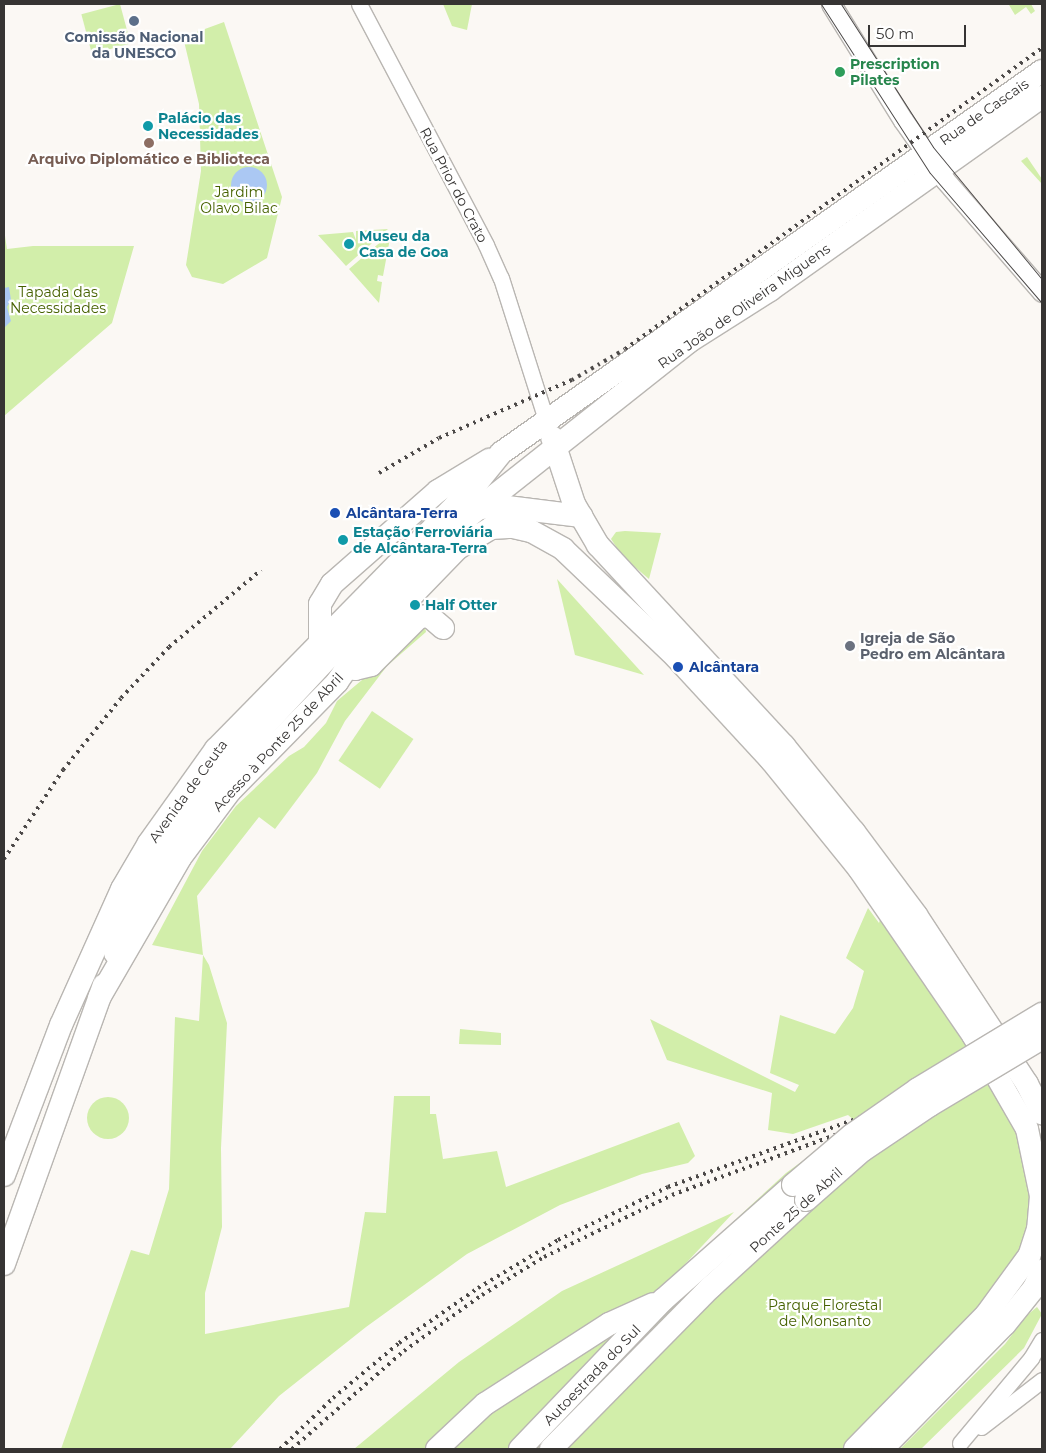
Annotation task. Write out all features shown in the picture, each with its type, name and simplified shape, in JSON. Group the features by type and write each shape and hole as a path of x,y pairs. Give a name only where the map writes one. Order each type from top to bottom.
{"highway":[{"name":"Rua de Cascais","path":"931,160 1042,71"},
{"name":"Rua de Cascais","path":"931,160 1042,97"},
{"name":"Rua João de Oliveira Miguens","path":"546,420 604,384 931,160"},
{"name":"Rua João de Oliveira Miguens","path":"481,508 688,342 770,290 931,160"},
{"path":"546,420 581,516 598,546 784,746 854,832 916,916 1028,1084 1042,1113"},
{"name":"Avenida de Ceuta","path":"4,1175 61,1025 122,890 149,843 216,749 345,647 501,453 546,420"},
{"path":"345,647 320,604 332,584 438,492 501,453"},
{"path":"481,508 499,506 581,516"},
{"name":"Avenida de Ceuta","path":"4,1264 126,922 183,823 238,754 345,647 455,527 481,508"},
{"path":"345,647 458,548 478,533 491,528 513,527 532,531 563,549 664,645 771,760 860,870 930,970 1002,1083 1028,1129 1037,1165 1041,1196 1038,1229 1028,1256 986,1315 854,1449"},
{"path":"345,647 419,617 429,616 443,628"},
{"name":"Ponte 25 de Abril","path":"581,1419 711,1287 852,1135 911,1094 1042,1014"},
{"name":"Ponte 25 de Abril","path":"663,1300 800,1192 930,1105 1042,1038"},
{"path":"882,1449 1005,1324 1034,1288 1042,1271"},
{"path":"437,1449 485,1404 609,1324 663,1300"},
{"name":"Autoestrada do Sul","path":"520,1449 663,1300"},
{"path":"572,1449 581,1419"},
{"name":"Autoestrada do Sul","path":"551,1449 581,1419"}],"main road":[{"path":"832,4 931,160 1042,292"}],"street":[{"name":"Rua Prior do Crato","path":"359,4 486,245 501,278 529,374 546,420"},
{"path":"956,1446 1031,1358 1042,1340"},
{"path":"956,1446 1042,1380"}],"green space":[{"path":"120,4 131,44 92,54 81,14"},
{"path":"443,4 472,4 467,30 452,26"},
{"path":"1031,4 1035,11 1031,14 1026,7 1015,15 1009,5"},
{"name":"Jardim Olavo Bilac","path":"224,22 282,197 267,258 223,284 192,277 186,265 201,171 199,104 183,37"},
{"path":"1027,157 1042,179 1042,184 1021,161"},
{"name":"Tapada das Necessidades","path":"4,229 7,249 33,246 134,246 112,323 4,416"},
{"path":"388,229 346,266 318,235 353,232 356,240 356,231"},
{"path":"391,233 383,276 378,275 377,281 382,282 379,303 349,269"},
{"path":"616,532 661,533 649,579 623,557 611,539"},
{"path":"557,579 644,675 575,655"},
{"path":"425,627 426,632 387,666 345,721 317,773 275,829 259,817 197,896 203,955 152,945 202,851 236,806 289,756 304,747 326,723 337,701"},
{"path":"372,711 413,739 380,789 338,761"},
{"name":"Parque Florestal de Monsanto","path":"888,893 1037,1128 1042,1146 1042,1248 1028,1280 870,1449 354,1449 459,1362 562,1291 734,1212 673,1277 786,1173 856,1122 848,1115 793,1134 768,1130 772,1093 667,1060 650,1019 795,1092 799,1085 770,1073 780,1015 835,1034 853,1008 864,971 846,958 868,908 879,923"},
{"path":"203,955 209,965 227,1023 221,1148 222,1227 205,1293 205,1334 349,1307 365,1212 386,1213 394,1096 430,1096 430,1114 436,1114 443,1159 497,1151 506,1187 679,1122 695,1156 688,1163 642,1174 560,1205 467,1254 366,1327 279,1396 230,1449 61,1449 131,1250 149,1255 169,1189 175,1017 199,1021"},
{"path":"460,1029 501,1033 501,1045 459,1044"},
{"path":"104,1097 112,1097 123,1103 129,1118 123,1133 112,1139 104,1139 93,1133 87,1122 87,1114 93,1103"},
{"path":"1037,1307 1042,1314 1024,1348 921,1449 900,1449 1005,1344 1026,1316"}],"water":[{"path":"249,167 262,172 267,185 262,198 249,203 236,198 231,185 236,172"},
{"path":"9,287 11,300 7,307 11,321 4,328 4,288"}],"tram line":[{"path":"821,4 930,173 1042,303"},
{"path":"841,4 933,147 1042,279"}],"railway":[{"path":"379,473 439,438 572,380 625,349 1042,48"},
{"path":"4,859 63,770 121,698 169,647 261,570"},
{"path":"280,1449 333,1398 399,1343 478,1288 558,1240 668,1187 922,1095 1042,1022"},
{"path":"292,1449 404,1351 482,1295 544,1257 672,1195 927,1101 1042,1031"}],"place":[{"name":"Comissão Nacional da UNESCO","path":"134,21"},
{"name":"Prescription Pilates","path":"840,72"},
{"name":"Palácio das Necessidades","path":"148,126"},
{"name":"Arquivo Diplomático e Biblioteca","path":"149,143"},
{"name":"Museu da Casa de Goa","path":"349,244"},
{"name":"Alcântara-Terra","path":"335,513"},
{"name":"Estação Ferroviária de Alcântara-Terra","path":"343,540"},
{"name":"Half Otter","path":"415,605"},
{"name":"Igreja de São Pedro em Alcântara","path":"850,646"},
{"name":"Alcântara","path":"678,667"}]}
